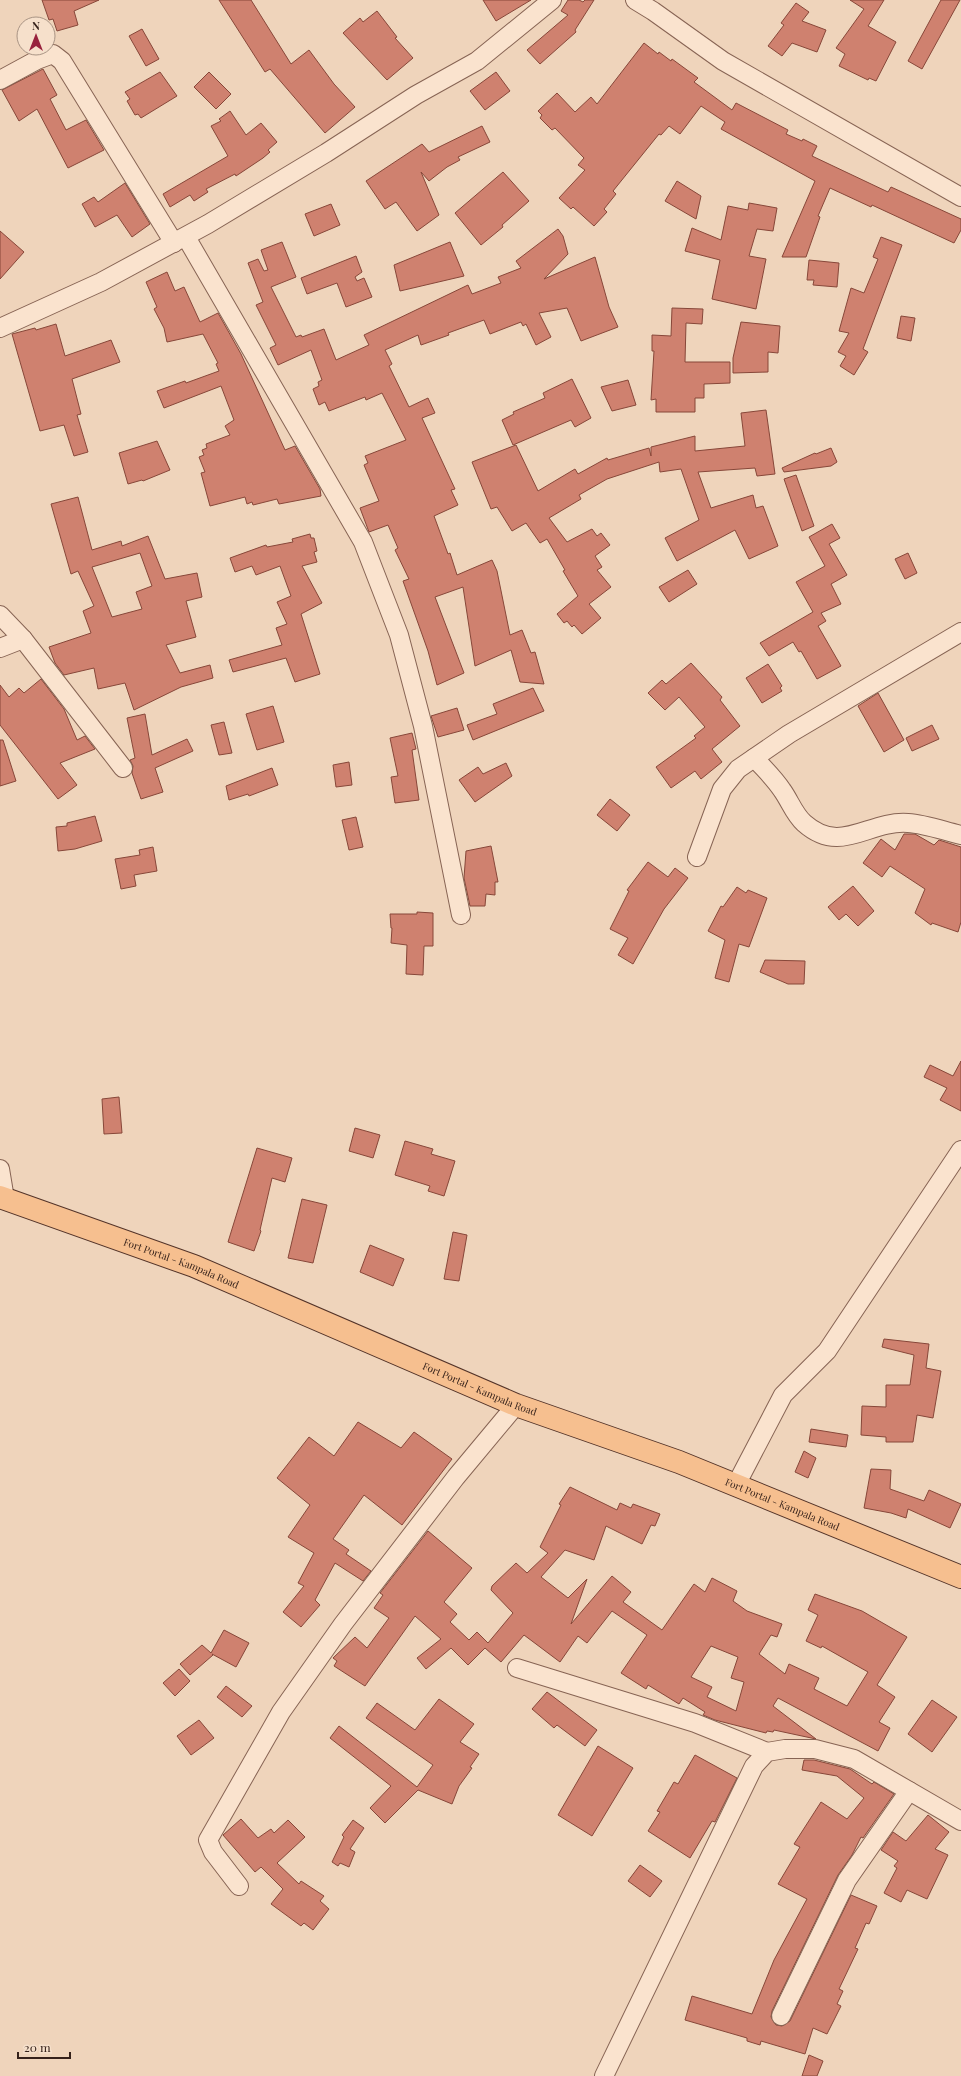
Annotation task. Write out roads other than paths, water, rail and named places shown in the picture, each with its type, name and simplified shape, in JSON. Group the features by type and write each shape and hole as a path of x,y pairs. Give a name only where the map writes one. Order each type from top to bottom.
{"main road":[{"name":"Fort Portal - Kampala Road","path":"3,1198 194,1266 516,1405 679,1462 961,1577"}],"street":[{"path":"0,328 101,282 180,240 326,153 416,95 476,61 552,0"},
{"path":"635,0 653,11 723,61 961,197"},
{"path":"0,80 37,60 53,54 62,61 180,240 363,542 398,636 423,726 461,915"},
{"path":"0,614 23,639 123,768"},
{"path":"697,857 722,789 738,769 789,734 961,632"},
{"path":"0,648 23,639"},
{"path":"754,758 779,785 792,808 804,823 820,833 835,837 850,837 888,823 908,823 961,835"},
{"path":"736,1485 783,1395 827,1351 961,1150"},
{"path":"0,1169 3,1198"},
{"path":"239,1886 213,1852 208,1840 281,1712 343,1624 456,1477 516,1405"},
{"path":"517,1668 695,1723 767,1752 785,1748 815,1749 854,1758 961,1821"},
{"path":"604,2076 754,1766 767,1752"},
{"path":"781,2016 847,1880 909,1791"}]}
